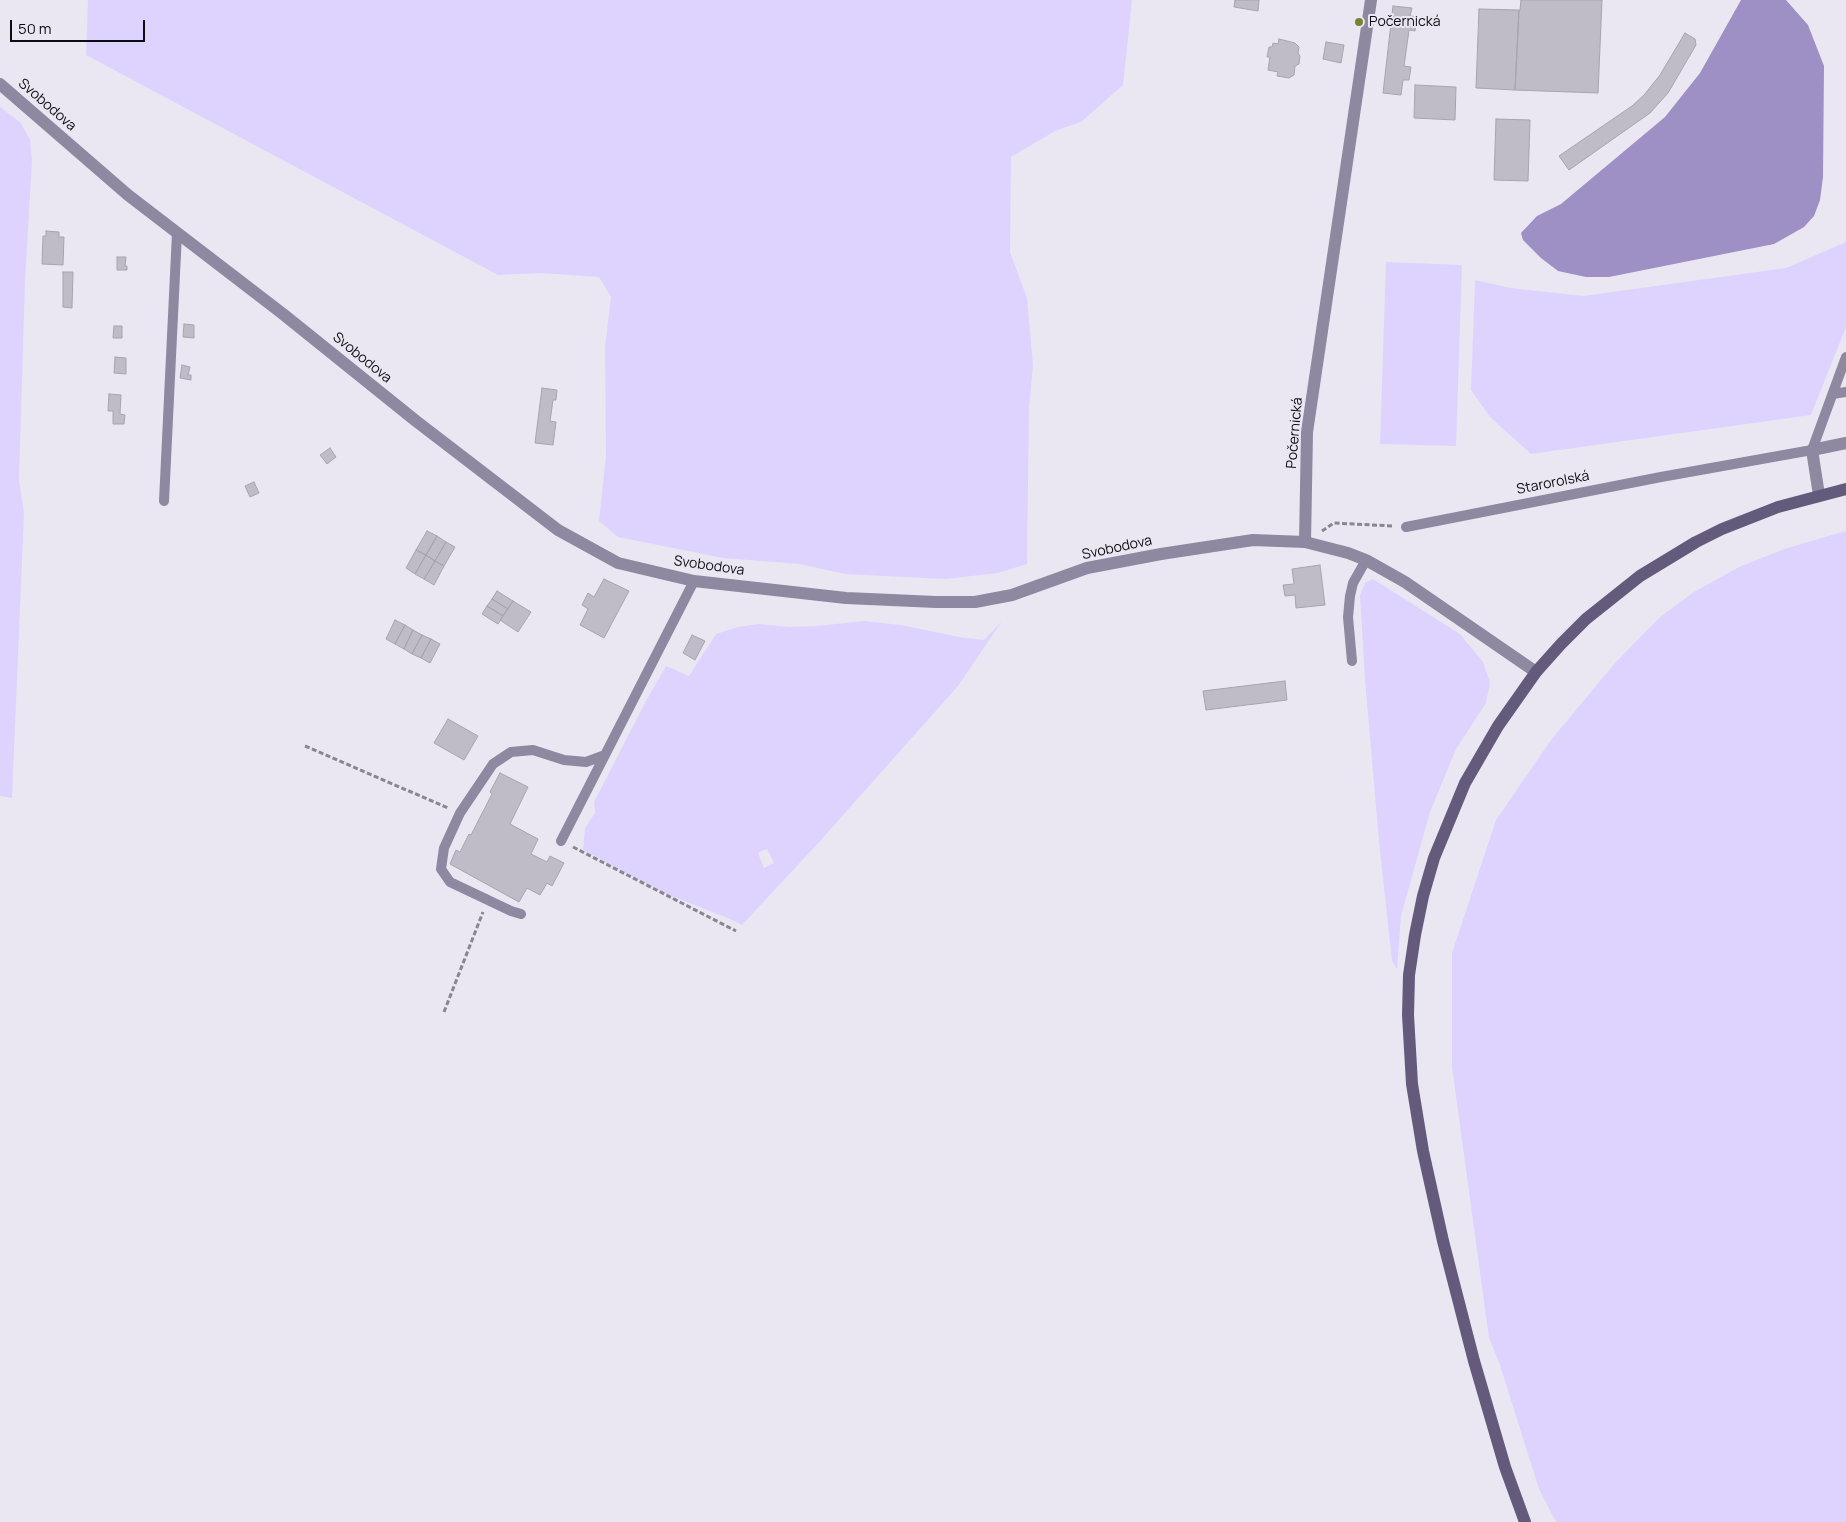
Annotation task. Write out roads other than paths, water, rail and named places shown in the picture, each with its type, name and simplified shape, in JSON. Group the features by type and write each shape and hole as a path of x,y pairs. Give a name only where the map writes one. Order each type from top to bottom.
{"main road":[{"path":"1525,1522 1505,1467 1474,1361 1431,1193 1412,1084 1408,1015 1410,975 1415,935 1423,896 1443,835 1465,783 1480,754 1536,672 1561,644 1599,608 1640,576 1670,556 1713,533 1750,517 1846,489"}],"street":[{"name":"Počernická","path":"1305,542 1307,432 1371,0"},
{"name":"Svobodova","path":"0,84 128,195 283,314 416,421 558,530 618,562 694,581 846,598 975,602 1012,595 1088,568 1161,554 1252,540 1305,542 1348,553 1366,560 1405,582 1536,672"},
{"name":"Starorolská","path":"1812,450 1846,443"},
{"path":"1812,450 1819,496"}],"lane":[{"path":"164,501 176,233"},
{"path":"1812,450 1846,357"},
{"path":"1833,394 1846,392"},
{"name":"Starorolská","path":"1406,527 1661,477 1812,450"},
{"path":"1352,662 1348,618 1350,596 1353,583 1366,560"},
{"path":"562,841 694,581"},
{"path":"521,914 510,911 450,882 441,869 444,848 460,813 493,764 510,752 533,750 564,760 586,762 606,755"}],"place":[{"name":"Počernická","path":"1359,22"}]}
